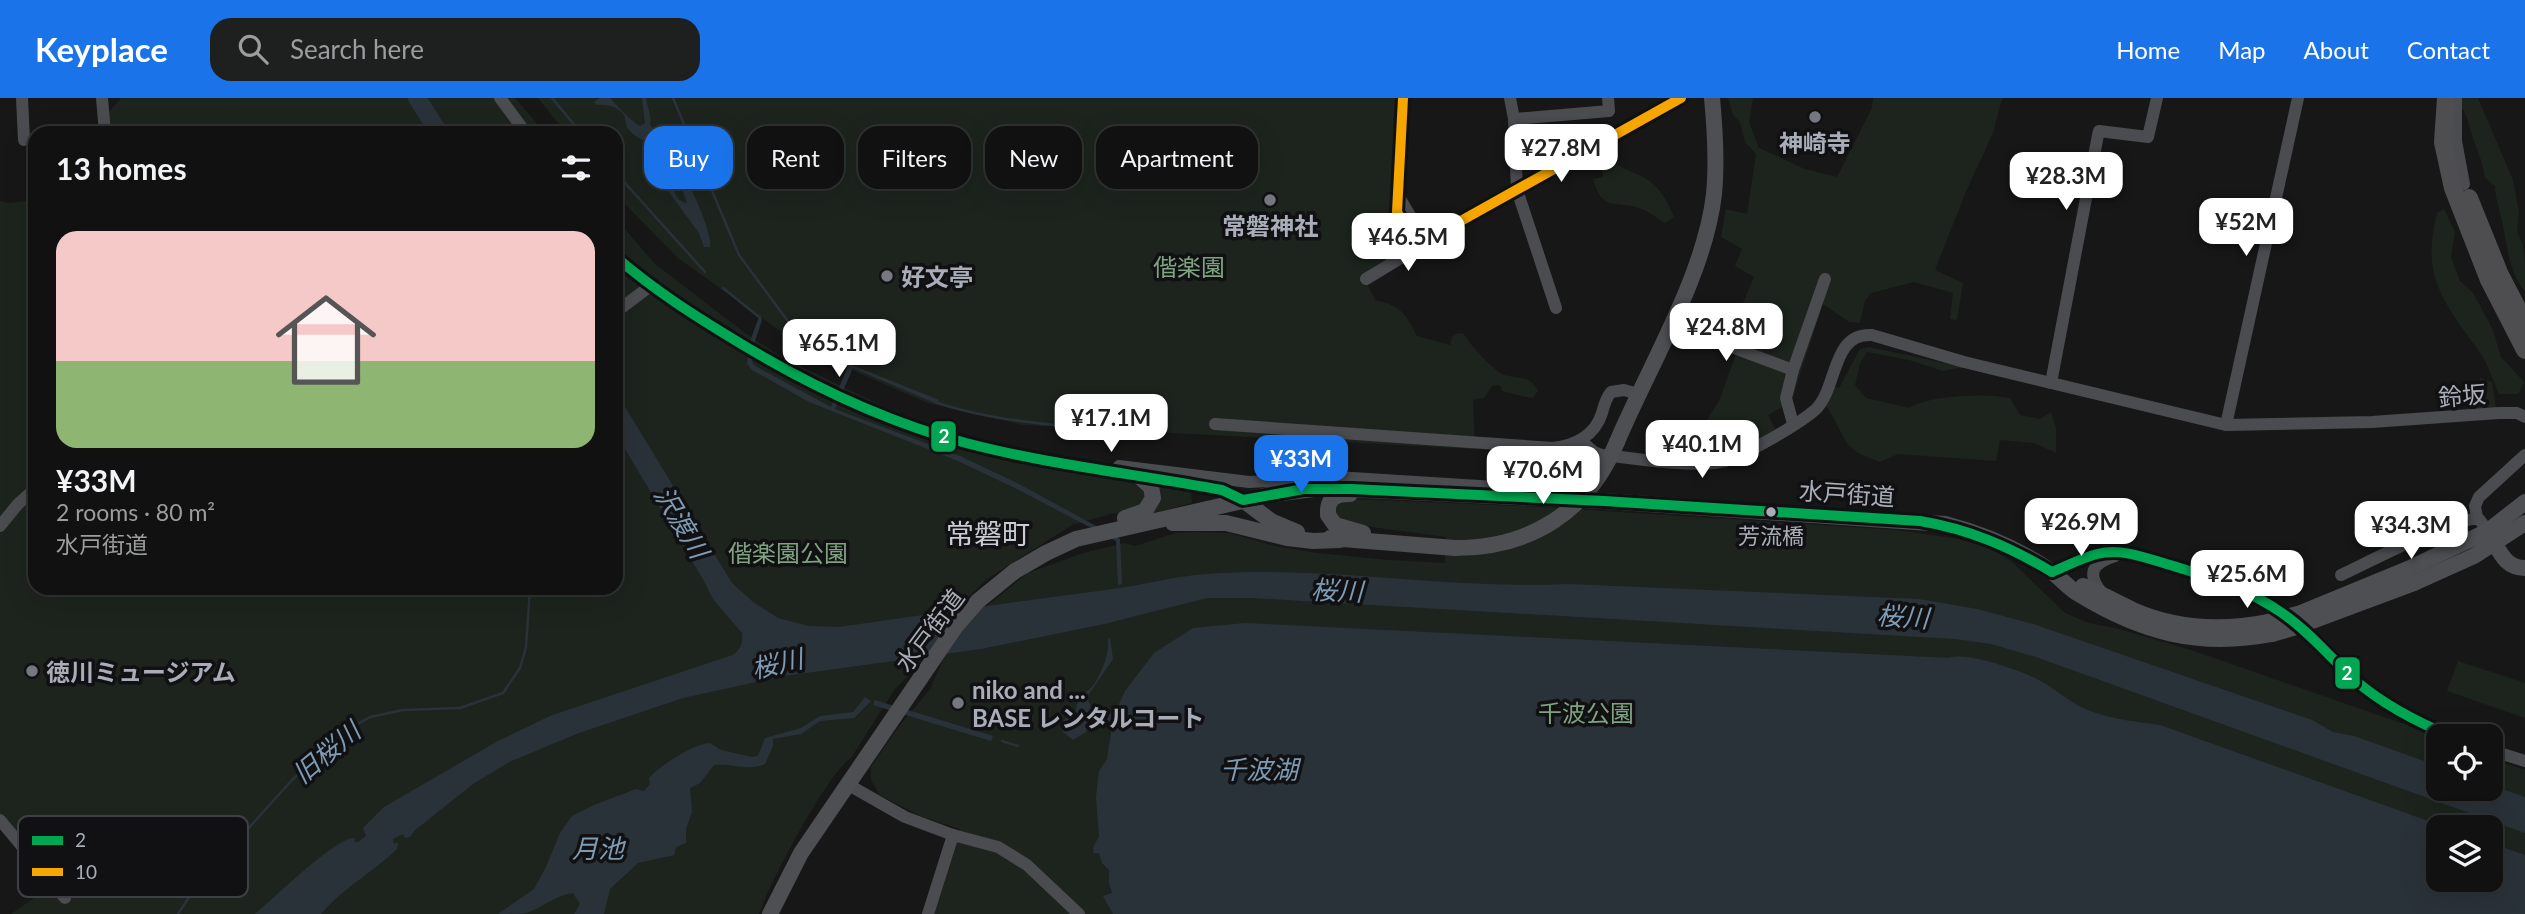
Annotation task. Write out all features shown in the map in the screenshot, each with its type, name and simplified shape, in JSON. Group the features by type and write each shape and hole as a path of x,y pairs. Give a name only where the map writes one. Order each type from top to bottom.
{"highway":[{"path":"2446,99 2443,142 2446,165 2468,230 2504,313 2525,350"},
{"path":"2446,99 2452,141 2464,184 2500,275 2525,323"}],"main road":[{"path":"1059,546 1085,544 1152,527 1193,522 1233,524 1276,536 1313,541 1340,540 1455,548 1501,544 1555,521 1584,496 1600,477 1699,257 1714,195 1713,98"},
{"path":"1076,539 1091,527 1130,517 1149,507 1153,493 1151,487 1139,476"},
{"name":"水戸街道","path":"770,914 801,853 847,784 956,626 989,591 1015,571 1076,539 1243,500 1304,489 1380,490 1604,501 1945,524 1994,539 2052,572 2104,594 2141,614 2182,625 2270,628"},
{"path":"1380,490 1365,495 1335,496 1330,500 1330,521 1342,528 1384,535 1398,543"},
{"path":"1243,500 1254,510 1283,527 1340,540"},
{"path":"2491,538 2525,502"},
{"path":"2491,538 2525,523"},
{"path":"2491,538 2507,564 2525,568"},
{"name":"水戸街道","path":"2052,572 2077,593 2130,621 2160,632 2196,639 2247,639 2411,576 2491,538"}],"street":[{"path":"22,98 24,140"},
{"path":"102,98 104,126"},
{"path":"500,98 521,126"},
{"path":"1403,98 1399,197 1425,242"},
{"path":"1510,98 1514,120 1517,190 1556,309"},
{"path":"1514,120 1609,111 1608,98"},
{"path":"1366,279 1425,242 1681,98"},
{"path":"2051,383 2099,131 2148,138 2157,98"},
{"path":"2225,425 2298,98"},
{"path":"623,263 649,287 790,373 886,418 973,444 1222,490 1243,500"},
{"path":"1580,440 1602,455 1708,464 1734,458 1793,424 1786,398 1825,279"},
{"path":"623,307 649,287"},
{"path":"1673,319 1734,348 1793,370"},
{"name":"鈴坂","path":"1793,424 1817,408 1848,341 1861,334 1964,362 2225,425 2422,419 2506,413 2517,413 2525,417"},
{"path":"1215,424 1553,448 1568,446 1580,440 1597,423 1607,396 1612,392 1624,390 1638,394"},
{"path":"2491,538 2477,518 2475,506 2479,497 2525,455"},
{"path":"1076,464 1128,466 1249,482 1336,477 1448,483 1513,489 1532,497"},
{"path":"1184,483 1190,485 1197,494 1198,501 1194,511"},
{"path":"0,526 28,495"},
{"path":"2341,575 2424,536 2477,518"},
{"path":"2052,572 2097,554 2113,552 2225,583 2271,604 2311,636 2356,681 2380,700 2426,726"},
{"path":"2104,594 2094,581 2095,567 2111,557 2129,555"},
{"path":"2503,754 2525,761"},
{"path":"847,784 905,817 953,835 998,846 1027,865 1079,914"},
{"path":"0,820 18,842"},
{"path":"928,914 953,835"}],"green space":[{"path":"121,98 515,98 539,126 110,126 109,112"},
{"name":"偕楽園","path":"538,98 1399,98 1397,197 1423,242 1365,279 1375,300 1402,312 1417,336 1450,345 1452,337 1458,333 1464,334 1482,357 1500,373 1524,378 1538,391 1533,398 1502,391 1500,385 1492,386 1484,398 1473,400 1475,449 1023,425 928,403 808,351 678,258 623,202 623,126 560,126"},
{"path":"1728,98 1753,98 1749,122 1759,148 1805,169 1837,177 1872,108 1873,98 2004,98 1993,133 1935,270 1963,283 1957,320 1950,319 1953,293 1914,282 1871,293 1865,301 1860,323 1849,322 1823,304 1791,402 1768,415 1777,433 1734,458 1696,463 1690,446 1719,401 1740,343 1729,335 1754,277 1735,266 1742,249 1721,237 1726,209 1747,214 1756,154 1745,142 1740,122 1733,115"},
{"path":"2461,98 2478,98 2513,180 2519,212 2517,232 2523,244 2525,292 2511,264 2495,186 2485,178 2467,118 2460,105"},
{"path":"1600,159 1609,159 1649,180 1662,194 1674,217 1665,223 1637,207 1614,204 1602,198 1593,179 1603,177"},
{"name":"偕楽園公園","path":"0,201 28,201 28,595 623,595 623,226 654,263 745,333 781,357 897,413 1011,462 1191,492 1192,503 1138,517 1114,513 1072,525 987,579 961,604 914,670 895,689 851,758 828,784 786,855 759,914 11,914 35,897 248,897 248,816 18,816 18,850 0,824"},
{"path":"2444,209 2455,232 2451,257 2460,281 2473,293 2493,330 2501,357 2524,382 2518,394 2499,394 2484,359 2452,313 2438,287 2432,261 2433,231 2437,213"},
{"path":"1869,347 1963,367 1943,371 1909,360 1867,352 1860,363 1855,385 1866,398 1909,408 1930,400 1958,396 2010,398 2020,415 2040,419 2051,412 2056,428 2056,453 2034,443 2000,440 1996,461 1898,454 1880,462 1858,453 1848,445 1825,403 1832,386 1839,388 1860,349"},
{"path":"2480,378 2492,382 2496,408 2468,410 2466,406 2479,394"},
{"name":"千波湖","path":"1349,499 1543,507 1897,530 1959,539 1991,549 2011,561 2065,613 2089,623 2191,650 2426,734 2426,801 2503,801 2503,762 2525,770 2525,914 928,914 960,829 920,816 880,795 871,780 871,767 897,729 930,689 943,660 957,639 981,611 1028,573 1083,553 1125,543 1135,546 1176,533 1229,533 1275,546 1317,553 1445,563 1446,537 1343,523 1335,514 1337,505"},
{"path":"2458,661 2525,683 2525,718 2447,691"}],"water":[{"path":"600,98 610,98 640,126 645,123 642,98 646,98 651,126 644,126 644,141 626,126 624,115 619,109 594,102"},
{"path":"667,189 672,189 678,199 687,203 682,189 691,189 705,222 710,247 704,247 699,233"},
{"path":"760,314 762,320 754,344 752,362 755,366 831,407 848,366 829,359 813,348 814,346 849,364 939,400 935,403 853,368 835,409 960,456 1019,484 1120,539 1122,584 1118,585 1116,541 958,461 809,402 752,370 747,364 750,341"},
{"name":"桜川","path":"623,404 732,583 753,602 778,618 808,626 839,627 1183,577 1252,572 1477,584 1567,584 1919,599 1977,609 2033,624 2312,720 2333,732 2354,736 2426,762 2426,797 2036,657 1991,644 1955,639 1253,598 1207,598 1104,624 981,649 784,676 683,698 579,733 509,762 473,784 410,837 405,838 403,834 393,839 394,844 398,842 397,849 321,914 255,914 335,847 355,838 354,842 358,842 366,836 363,828 384,807 498,741 550,716 733,655 740,648 742,633 713,599 623,446"},
{"name":"千波湖","path":"1245,623 1968,657 2007,667 2039,680 2090,711 2160,725 2426,820 2426,892 2503,892 2503,847 2525,855 2525,914 1113,914 1103,896 1112,893 1109,870 1102,863 1099,853 1094,853 1093,848 1099,836 1096,797 1099,771 1107,759 1112,726 1102,717 1089,715 1086,732 1073,740 1063,732 1063,721 1076,710 1081,697 1098,678 1106,656 1108,639 1110,638 1113,659 1087,697 1092,710 1114,715 1125,691 1154,653 1193,628"},
{"name":"月池","path":"865,697 871,701 854,718 820,721 801,734 773,739 773,746 765,764 752,767 714,765 700,783 690,788 692,812 686,829 686,843 676,847 674,855 638,863 610,889 604,914 574,914 580,904 573,893 526,913 498,914 534,889 560,833 572,816 636,789 644,791 654,773 669,761 695,747 710,743 721,750 758,756 765,738 801,728 820,716 853,712"},
{"path":"875,700 993,736 991,741 873,705"},
{"path":"2503,789 2525,797 2525,833 2503,825 2503,815 2475,815 2436,801 2503,801"}],"waterway":[{"name":"沢渡川","path":"417,98 435,126"},
{"path":"552,98 575,126"},
{"path":"673,98 739,255 798,335"},
{"path":"623,181 705,272"},
{"path":"723,288 759,317"},
{"path":"803,340 815,348"},
{"path":"935,402 1001,418 1113,431"},
{"name":"旧桜川","path":"248,829 292,780 342,733 370,717 403,710 460,708 503,693 520,668 526,647 530,595"},
{"path":"1002,741 1018,746"},
{"name":"旧桜川","path":"178,914 189,897"}],"transit line":[{"name":"10","path":"1403,98 1397,212 1409,232 1425,241 1681,98"},
{"name":"2","path":"623,263 726,335 823,389 907,425 998,451 1222,490 1243,500 1304,489 1351,489 1604,501 1920,521 1989,540 2052,572"},
{"name":"2","path":"2052,572 2091,556 2118,552 2149,559 2232,586 2258,598 2292,620 2356,681 2390,706 2426,725"}],"place":[{"name":"神崎寺","path":"1815,117"},
{"name":"常磐神社","path":"1270,200"},
{"name":"好文亭","path":"887,276"},
{"name":"芳流橋","path":"1771,512"},
{"name":"徳川ミュージアム","path":"32,671"},
{"name":"niko and ... BASE レンタルコート","path":"958,703"}],"district":[{"name":"常磐町","path":"988,533"}],"park label":[{"name":"千波公園","path":"1586,712"}]}
